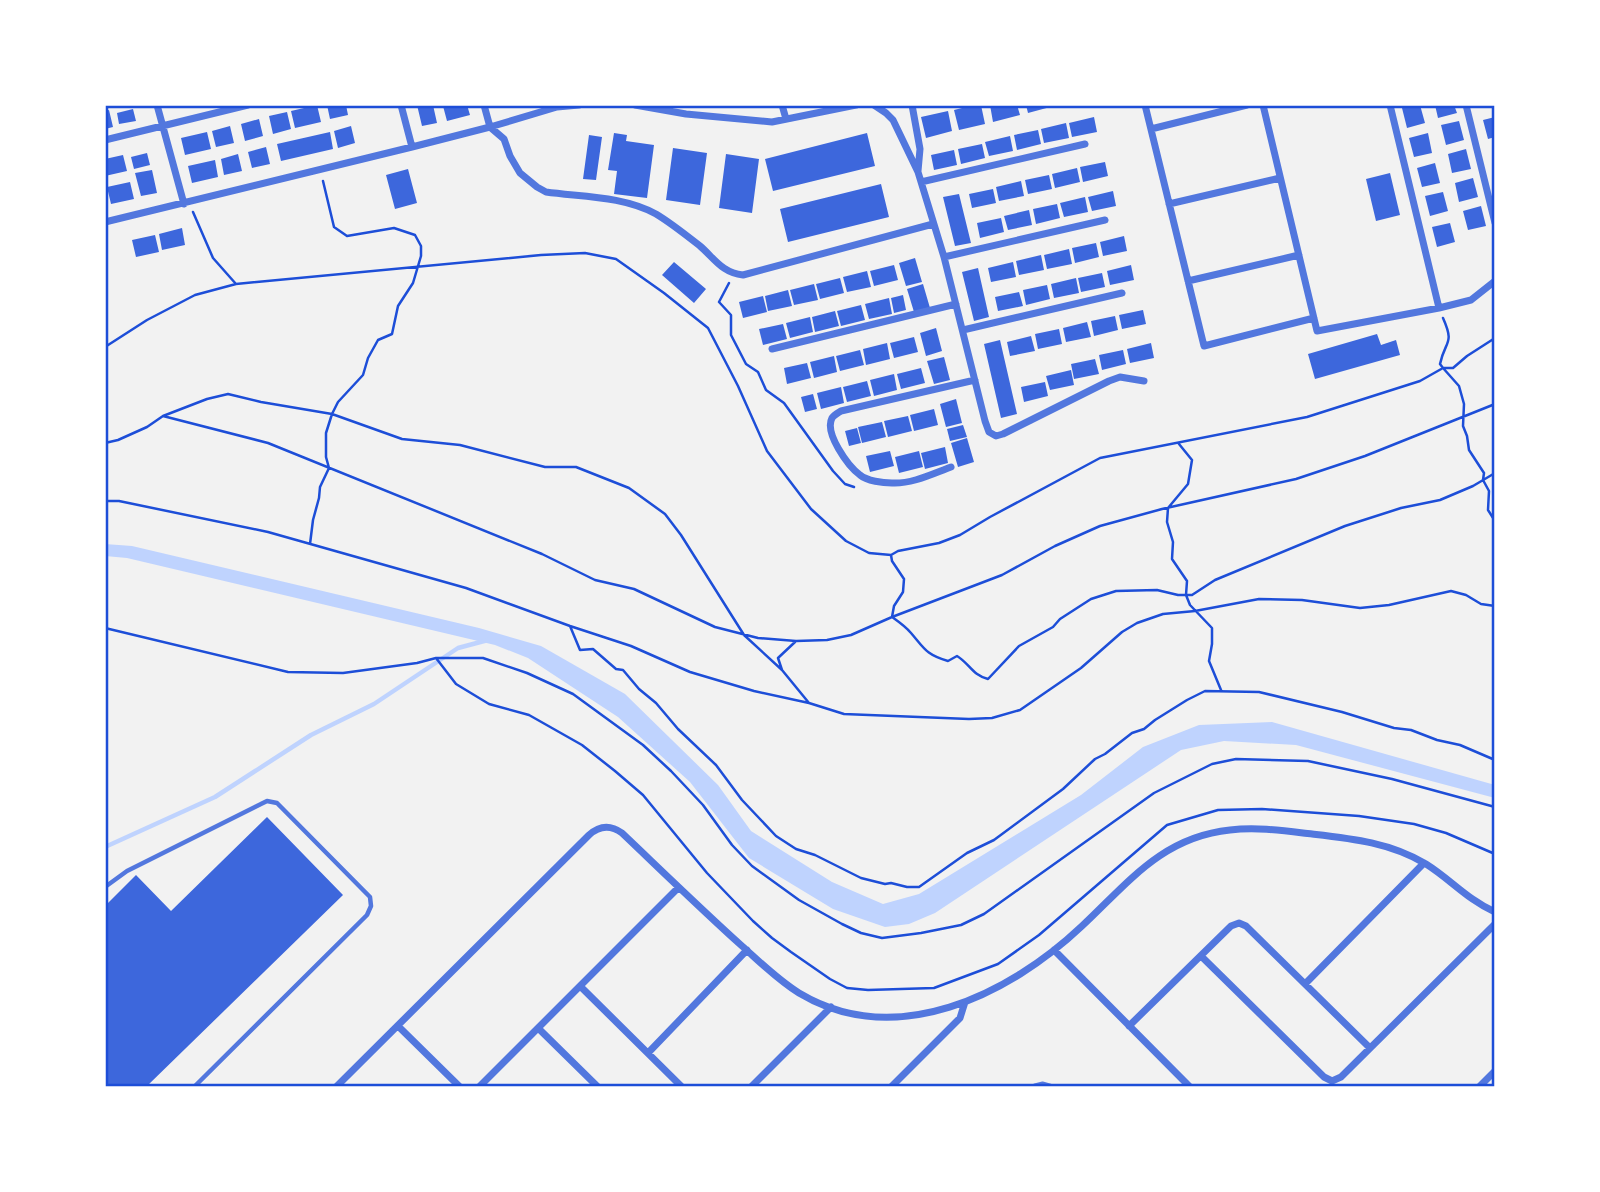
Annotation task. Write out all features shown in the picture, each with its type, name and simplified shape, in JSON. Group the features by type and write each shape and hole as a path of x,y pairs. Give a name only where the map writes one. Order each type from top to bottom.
{"street":[{"path":"157,105 186,203"},
{"path":"105,140 248,105"},
{"path":"401,105 412,147"},
{"path":"484,105 490,127 504,139 520,173 537,187 546,192 615,200 647,210 701,247 724,270 734,274 743,275 933,224"},
{"path":"105,222 490,127 557,106 579,105"},
{"path":"635,105 686,114 772,122 856,105"},
{"path":"705,105 707,115"},
{"path":"782,105 786,119"},
{"path":"874,105 893,120 918,172 944,257 989,432 996,436 1010,431 1120,377 1144,381"},
{"path":"912,105 920,149 918,172"},
{"path":"1145,105 1204,346 1314,317"},
{"path":"1151,129 1247,105"},
{"path":"1263,105 1317,331 1471,300 1495,281"},
{"path":"1390,105 1439,308"},
{"path":"1466,105 1495,223"},
{"path":"921,183 1085,144"},
{"path":"1169,204 1280,178"},
{"path":"944,257 1105,220"},
{"path":"1188,281 1299,255"},
{"path":"963,330 1122,293"},
{"path":"772,349 956,304"},
{"path":"951,467 912,481 893,483 861,477 834,442 831,423 834,416 841,411 975,380"},
{"path":"336,1087 599,828 612,827 622,833 678,888 786,984 815,1001 871,1016 899,1017 931,1013 988,992 1054,950 1154,859 1187,841 1217,832 1254,828 1362,840 1396,850 1424,863 1469,898 1495,912"},
{"path":"1305,984 1424,863"},
{"path":"479,1087 678,888"},
{"path":"1129,1026 1231,926 1239,923 1370,1048"},
{"path":"1201,956 1332,1081 1341,1077 1495,924"},
{"path":"648,1053 747,950"},
{"path":"1054,950 1190,1087"},
{"path":"580,986 682,1087"},
{"path":"891,1087 960,1018 965,1002"},
{"path":"751,1087 831,1007"},
{"path":"398,1026 460,1087"},
{"path":"538,1028 598,1087"},
{"path":"1479,1087 1495,1071"},
{"path":"1035,1087 1050,1087"}],"lane":[{"path":"105,887 127,872 267,801 278,803 370,898 372,905 367,915 194,1087"}],"path":[{"path":"310,544 320,487 329,468 326,457 327,433 332,414 338,402 363,375 368,358 378,340 392,334 398,306 413,283 421,256 421,246 415,235 394,228 347,236 334,227 320,169"},
{"path":"186,203 213,258 236,284"},
{"path":"105,347 147,320 195,295 236,284 541,255 585,253 616,259 708,328 738,386 767,452 811,509 846,541 869,553 891,555 960,535 1046,485 1100,458 1307,417 1420,381 1443,369 1453,368 1467,355 1495,338"},
{"path":"734,274 719,302 731,315 731,335 746,364 758,372 766,390 784,403 845,484 857,487 861,477"},
{"path":"1439,308 1449,331 1450,341 1442,353 1440,364 1459,386 1464,404 1463,426 1469,450 1484,473 1483,480 1489,491 1488,510 1495,521"},
{"path":"105,443 147,427 163,416 206,399 228,394 332,414 402,439 460,446 545,467 576,467 629,488 665,514 744,635 782,670 809,702"},
{"path":"163,416 268,443 542,554 596,580 634,589 715,627 758,638 796,641 827,640 852,635 1002,575 1055,546 1100,526 1296,479 1365,456 1495,404"},
{"path":"1178,443 1192,460 1188,484 1168,508 1167,522 1173,542 1172,559 1187,581 1186,595 1190,605 1212,628 1209,661 1221,690"},
{"path":"892,617 933,657 948,661 957,656 978,677 988,679 1019,646 1053,627 1060,619 1091,599 1116,591 1157,590 1192,595 1215,580 1345,526 1401,508 1440,500 1495,473"},
{"path":"105,500 268,532 466,588 631,646 690,672 754,691 809,702 844,714 969,719 992,718 1020,710 1081,668 1122,632 1137,622 1163,614 1259,599 1302,600 1360,608 1389,605 1451,591 1466,595 1481,604 1495,606"},
{"path":"891,555 904,579 903,592 894,606 892,617"},
{"path":"570,625 580,650 593,649 616,668 623,670 716,765 741,800 776,836 796,849 816,855 861,878 885,884 919,887 967,853 994,840 1063,789 1095,759 1132,733 1144,729 1205,691 1259,692 1394,728 1411,730 1460,745 1495,760"},
{"path":"105,628 288,672 343,673 436,658 483,658 527,673 573,694 643,745 703,805 732,845 752,866 799,900 842,924 861,933 882,938 961,925 984,914 1154,793 1212,764 1236,759 1308,761 1392,779 1495,807"},
{"path":"782,670 778,658 796,641"},
{"path":"436,658 456,684 489,704 529,715 582,746 615,771 643,795 707,873 753,921 791,952 847,988 934,988 998,964 1039,934 1167,825 1219,810 1262,809 1359,816 1413,824 1446,833 1495,854"}],"water":[{"path":"105,544 132,546 479,628 541,646 625,694 718,785 751,831 832,882 883,904 919,894 1081,795 1143,747 1199,725 1272,722 1495,785 1495,798 1296,745 1224,741 1181,750 935,913 909,924 885,927 833,909 749,858 690,782 618,717 528,658 495,645 127,558 105,556"}],"building":[{"path":"317,105 321,122 295,128 291,111"},
{"path":"327,105 346,105 348,115 330,119"},
{"path":"417,105 433,105 437,123 422,126"},
{"path":"467,105 470,115 447,121 443,106"},
{"path":"981,105 985,124 959,130 954,110"},
{"path":"990,105 1017,105 1020,115 993,122"},
{"path":"1026,105 1054,105 1054,106 1028,113"},
{"path":"1420,105 1425,123 1407,128 1402,108"},
{"path":"1435,105 1454,105 1457,113 1438,118"},
{"path":"133,109 136,121 119,124 117,113"},
{"path":"109,110 113,127 105,129 105,111"},
{"path":"948,111 952,131 926,138 921,117"},
{"path":"287,112 291,129 273,134 269,116"},
{"path":"1094,117 1097,132 1072,137 1069,123"},
{"path":"1495,117 1495,137 1488,139 1483,120"},
{"path":"259,119 263,136 245,141 241,124"},
{"path":"1459,121 1464,140 1446,145 1441,125"},
{"path":"1066,123 1069,138 1044,143 1041,129"},
{"path":"230,126 234,143 216,147 212,131"},
{"path":"351,126 355,143 338,148 334,131"},
{"path":"1038,130 1041,144 1017,150 1014,135"},
{"path":"207,132 211,149 185,155 181,138"},
{"path":"330,132 333,149 281,161 277,144"},
{"path":"614,133 627,135 626,141 654,145 647,198 614,194 617,171 608,170"},
{"path":"867,133 875,166 773,191 765,159"},
{"path":"1428,133 1432,153 1414,157 1409,138"},
{"path":"589,135 602,137 596,180 583,179"},
{"path":"1010,136 1013,151 989,156 985,142"},
{"path":"982,144 985,158 961,164 958,149"},
{"path":"266,147 270,164 252,168 248,152"},
{"path":"673,148 707,153 700,205 666,200"},
{"path":"1466,149 1471,169 1452,173 1448,154"},
{"path":"954,150 957,165 934,170 931,155"},
{"path":"147,153 150,165 134,169 131,157"},
{"path":"238,154 242,171 224,175 221,159"},
{"path":"726,154 759,159 752,213 719,208"},
{"path":"123,155 127,171 105,176 105,159"},
{"path":"215,160 218,177 192,183 188,166"},
{"path":"1105,162 1108,176 1083,182 1080,167"},
{"path":"1435,163 1440,183 1422,187 1417,168"},
{"path":"1077,168 1080,182 1055,188 1052,174"},
{"path":"408,169 417,203 395,209 386,175"},
{"path":"152,170 157,193 141,196 135,173"},
{"path":"1390,173 1400,215 1376,221 1366,179"},
{"path":"1049,175 1052,189 1028,194 1025,180"},
{"path":"1473,178 1478,197 1459,202 1455,183"},
{"path":"1021,181 1024,196 999,201 996,187"},
{"path":"130,182 134,199 111,204 107,187"},
{"path":"881,184 889,217 788,242 780,209"},
{"path":"993,189 996,203 972,208 969,194"},
{"path":"1113,191 1116,206 1092,211 1088,197"},
{"path":"1443,192 1448,211 1430,216 1425,196"},
{"path":"959,194 971,243 955,246 943,197"},
{"path":"1085,197 1088,212 1064,217 1060,203"},
{"path":"1057,204 1060,218 1036,224 1033,209"},
{"path":"1481,206 1486,226 1468,230 1463,211"},
{"path":"1029,210 1032,225 1008,230 1004,216"},
{"path":"1001,218 1004,232 980,238 977,223"},
{"path":"1450,223 1455,242 1437,247 1432,227"},
{"path":"182,228 185,245 162,250 159,234"},
{"path":"155,235 159,252 136,257 132,240"},
{"path":"1124,236 1127,251 1103,256 1100,242"},
{"path":"1096,243 1099,257 1075,263 1072,248"},
{"path":"1069,249 1072,264 1047,269 1044,255"},
{"path":"1041,255 1044,270 1019,275 1016,261"},
{"path":"915,258 922,282 906,286 899,263"},
{"path":"674,262 706,289 694,303 662,275"},
{"path":"1013,262 1016,277 991,282 988,268"},
{"path":"894,265 898,280 874,286 870,271"},
{"path":"1131,265 1134,280 1110,285 1107,271"},
{"path":"978,268 989,317 974,321 962,272"},
{"path":"867,271 871,287 847,292 843,277"},
{"path":"1102,273 1105,287 1081,292 1078,278"},
{"path":"840,278 844,293 820,299 816,284"},
{"path":"1076,278 1079,293 1054,298 1051,284"},
{"path":"814,284 818,300 794,305 790,290"},
{"path":"923,284 930,308 914,312 907,289"},
{"path":"1047,285 1050,299 1026,305 1023,290"},
{"path":"788,290 792,306 768,311 765,296"},
{"path":"1019,292 1023,306 998,311 995,297"},
{"path":"903,295 906,310 894,313 891,298"},
{"path":"763,296 767,312 743,318 739,302"},
{"path":"889,298 892,314 869,319 865,304"},
{"path":"861,305 865,320 841,326 837,311"},
{"path":"1143,310 1146,324 1122,329 1119,315"},
{"path":"835,311 839,326 815,332 812,317"},
{"path":"1115,316 1118,330 1094,336 1091,321"},
{"path":"810,317 813,332 790,338 786,323"},
{"path":"1087,322 1091,337 1066,342 1063,328"},
{"path":"783,324 787,339 763,345 759,329"},
{"path":"936,328 942,351 926,356 920,333"},
{"path":"1059,329 1062,344 1038,349 1035,334"},
{"path":"1377,334 1381,345 1396,340 1400,355 1315,379 1308,354"},
{"path":"1031,336 1035,351 1010,356 1007,342"},
{"path":"914,337 918,352 894,358 890,343"},
{"path":"1000,340 1017,414 1001,418 984,344"},
{"path":"887,343 890,359 866,365 863,349"},
{"path":"1151,343 1154,358 1130,363 1127,349"},
{"path":"860,350 864,365 840,371 836,356"},
{"path":"1123,350 1126,364 1102,370 1099,355"},
{"path":"834,356 837,372 814,378 810,362"},
{"path":"944,357 950,380 934,384 927,361"},
{"path":"1095,359 1099,374 1074,379 1071,364"},
{"path":"807,363 811,378 787,384 784,368"},
{"path":"921,368 925,383 901,389 897,374"},
{"path":"1071,370 1074,385 1050,390 1046,376"},
{"path":"894,374 897,390 874,396 870,380"},
{"path":"867,381 871,396 847,402 843,387"},
{"path":"1045,382 1048,396 1024,402 1021,387"},
{"path":"841,387 844,403 821,409 817,393"},
{"path":"813,394 817,409 805,412 801,397"},
{"path":"956,399 962,423 946,427 940,404"},
{"path":"934,409 938,425 914,431 910,415"},
{"path":"908,416 912,431 888,437 884,421"},
{"path":"882,422 886,437 862,443 858,427"},
{"path":"963,425 967,437 950,441 947,429"},
{"path":"857,428 861,443 849,446 845,431"},
{"path":"967,438 974,462 958,467 951,443"},
{"path":"945,447 948,463 925,469 921,453"},
{"path":"890,451 894,466 870,472 866,456"},
{"path":"919,451 923,467 899,473 895,457"},
{"path":"267,817 343,895 146,1087 105,1087 105,906 136,875 171,911"}],"waterway":[{"path":"105,847 215,797 311,735 374,704 458,648 488,640"}]}
